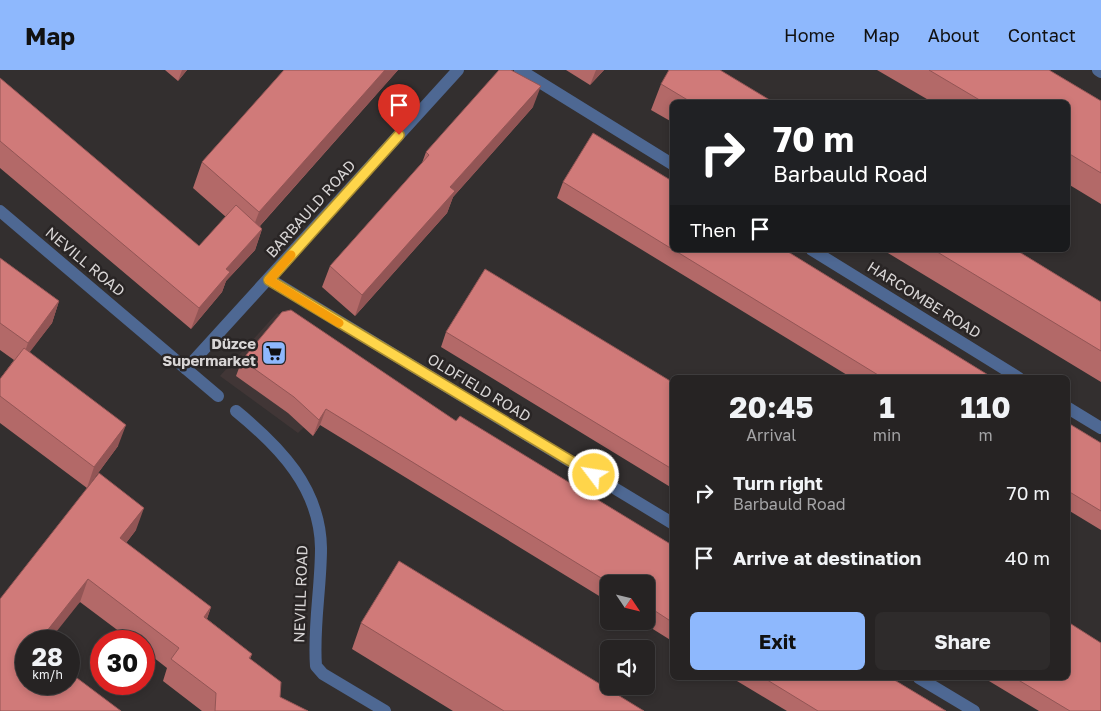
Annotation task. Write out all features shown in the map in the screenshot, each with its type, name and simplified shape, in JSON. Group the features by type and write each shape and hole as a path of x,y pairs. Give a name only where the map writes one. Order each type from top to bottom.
{"street":[{"name":"BARBAULD ROAD","path":"186,369 269,280 458,70"},
{"path":"520,70 670,163"},
{"name":"NEVILL ROAD","path":"0,211 218,396"},
{"name":"HARCOMBE ROAD","path":"815,252 1013,375"},
{"name":"OLDFIELD ROAD","path":"269,280 670,522"},
{"path":"1070,409 1101,428"},
{"name":"NEVILL ROAD","path":"236,410 268,437 287,459 307,488 318,519 321,548 315,623 316,666 324,674 384,711"},
{"path":"922,680 974,711"}],"shaded area":[{"path":"277,313 366,366 298,433 220,376"}],"building":[{"path":"284,70 385,70 259,212 202,162"},
{"path":"499,70 511,70 541,86 450,187 455,191 362,295 330,266 429,155 426,152"},
{"path":"669,70 720,70 770,100 688,100 661,84"},
{"path":"929,70 1049,70 1101,101 1101,173 1070,154 1070,100 980,100"},
{"path":"0,78 199,246 236,205 262,229 226,269 230,272 199,308 0,141"},
{"path":"593,133 670,180 670,248 563,182"},
{"path":"677,252 788,252 988,375 878,375"},
{"path":"937,252 1019,252 1101,302 1101,351"},
{"path":"0,258 59,301 28,343 0,323"},
{"path":"485,269 670,381 670,468 446,332"},
{"path":"291,310 456,421 460,416 670,544 670,621 655,611 655,575 600,575 600,577 326,409 319,420 294,397 242,360 282,312"},
{"path":"24,348 126,425 94,467 0,396 0,379"},
{"path":"1070,424 1101,443 1101,511 1070,492"},
{"path":"99,473 144,508 120,538 211,607 204,617 252,654 249,658 281,682 280,697 308,711 215,711 216,693 171,659 179,648 88,579 48,630 15,630 15,695 80,695 80,680 90,688 90,695 100,695 121,711 0,711 0,599"},
{"path":"399,561 600,684 600,695 618,695 644,711 504,711 361,623"},
{"path":"1070,623 1101,643 1101,711 1070,711 1018,680 1070,680"},
{"path":"767,680 894,680 946,711 818,711"}],"slow traffic":[{"path":"291,255 269,280 339,323"}],"place":[{"name":"Düzce Supermarket","path":"274,353"}],"route":[{"path":"399,135 269,280 594,475"}]}
